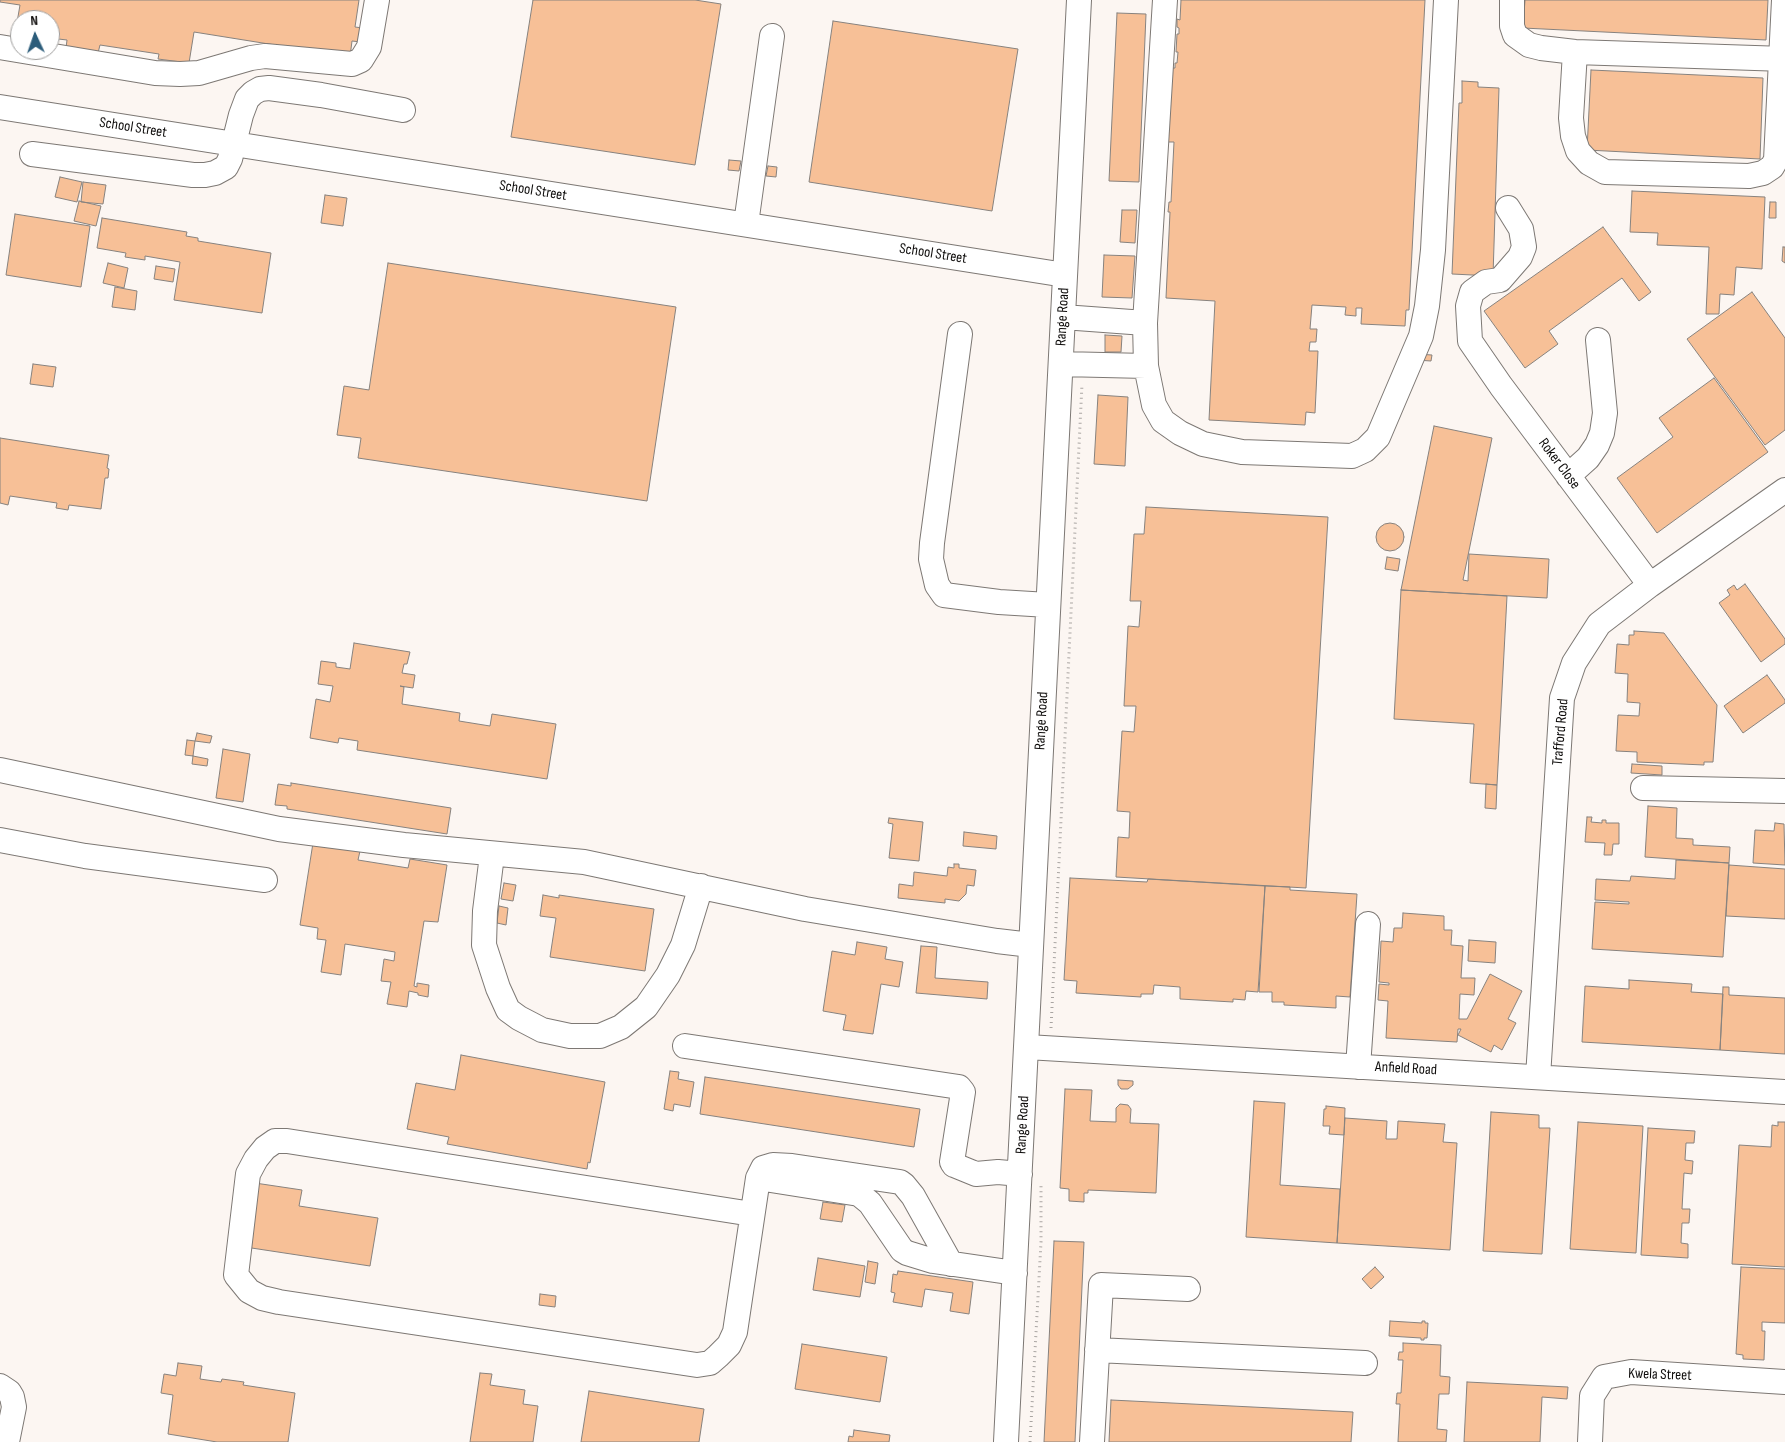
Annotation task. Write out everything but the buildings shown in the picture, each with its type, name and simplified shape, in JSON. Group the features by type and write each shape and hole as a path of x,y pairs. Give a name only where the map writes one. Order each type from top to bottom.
{"street":[{"path":"0,47 155,73 199,73 251,58 265,56 352,64 361,60 369,48 377,0"},
{"name":"Range Road","path":"1006,1442 1079,0"},
{"path":"1165,0 1145,323 1146,366 1154,405 1164,421 1180,433 1203,444 1242,452 1352,456 1359,454 1371,444 1384,424 1421,336 1427,306 1433,250 1446,0"},
{"path":"1512,0 1512,26 1515,35 1520,40 1541,48 1574,52 1782,60"},
{"path":"1574,52 1571,118 1573,136 1578,151 1589,163 1605,172 1749,176 1762,173 1772,168 1776,160 1778,147 1784,0"},
{"path":"746,224 772,36"},
{"path":"32,154 193,175 215,173 226,167 230,159 240,115 247,99 252,93 260,89 269,88 321,95 403,110"},
{"name":"School Street","path":"0,107 1065,275"},
{"name":"Roker Close","path":"1508,208 1521,229 1524,247 1520,257 1500,280 1486,282 1472,292 1468,306 1470,342 1650,585"},
{"path":"1063,317 1145,323"},
{"path":"960,334 932,543 931,559 937,585 944,595 998,602 1048,605"},
{"path":"1568,476 1588,458 1597,446 1602,433 1605,413 1598,340"},
{"path":"1061,364 1146,366"},
{"name":"Trafford Road","path":"1538,1077 1562,698 1574,663 1599,624 1650,585 1785,490"},
{"path":"0,770 279,829 404,845 584,862 805,909 1031,945"},
{"path":"1643,788 1785,791"},
{"path":"0,840 85,856 265,880"},
{"path":"492,854 485,911 484,944 498,988 508,1010 519,1018 542,1030 570,1036 600,1036 621,1027 646,1007 668,975 683,945 701,886"},
{"path":"1358,1066 1368,924"},
{"path":"685,1046 959,1087 963,1092 952,1162 954,1165 976,1163 1020,1175"},
{"name":"Anfield Road","path":"1026,1047 1785,1092"},
{"path":"752,1214 287,1141 275,1141 265,1148 256,1159 248,1174 236,1275 249,1291 262,1298 279,1302 697,1365 710,1363 729,1345 736,1332 758,1178 763,1168 780,1165 900,1182 913,1196 951,1264"},
{"path":"758,1178 859,1194 870,1203 902,1250 916,1257 951,1264 1015,1272"},
{"path":"1092,1442 1100,1285 1188,1289"},
{"path":"1097,1350 1364,1363"},
{"name":"Kwela Street","path":"1590,1442 1592,1396 1604,1377 1631,1372 1785,1382"},
{"path":"0,1386 9,1392 14,1407 7,1442"}],"path":[{"path":"1050,1028 1083,377"},
{"path":"1020,1175 1041,1242 1030,1442"}]}
